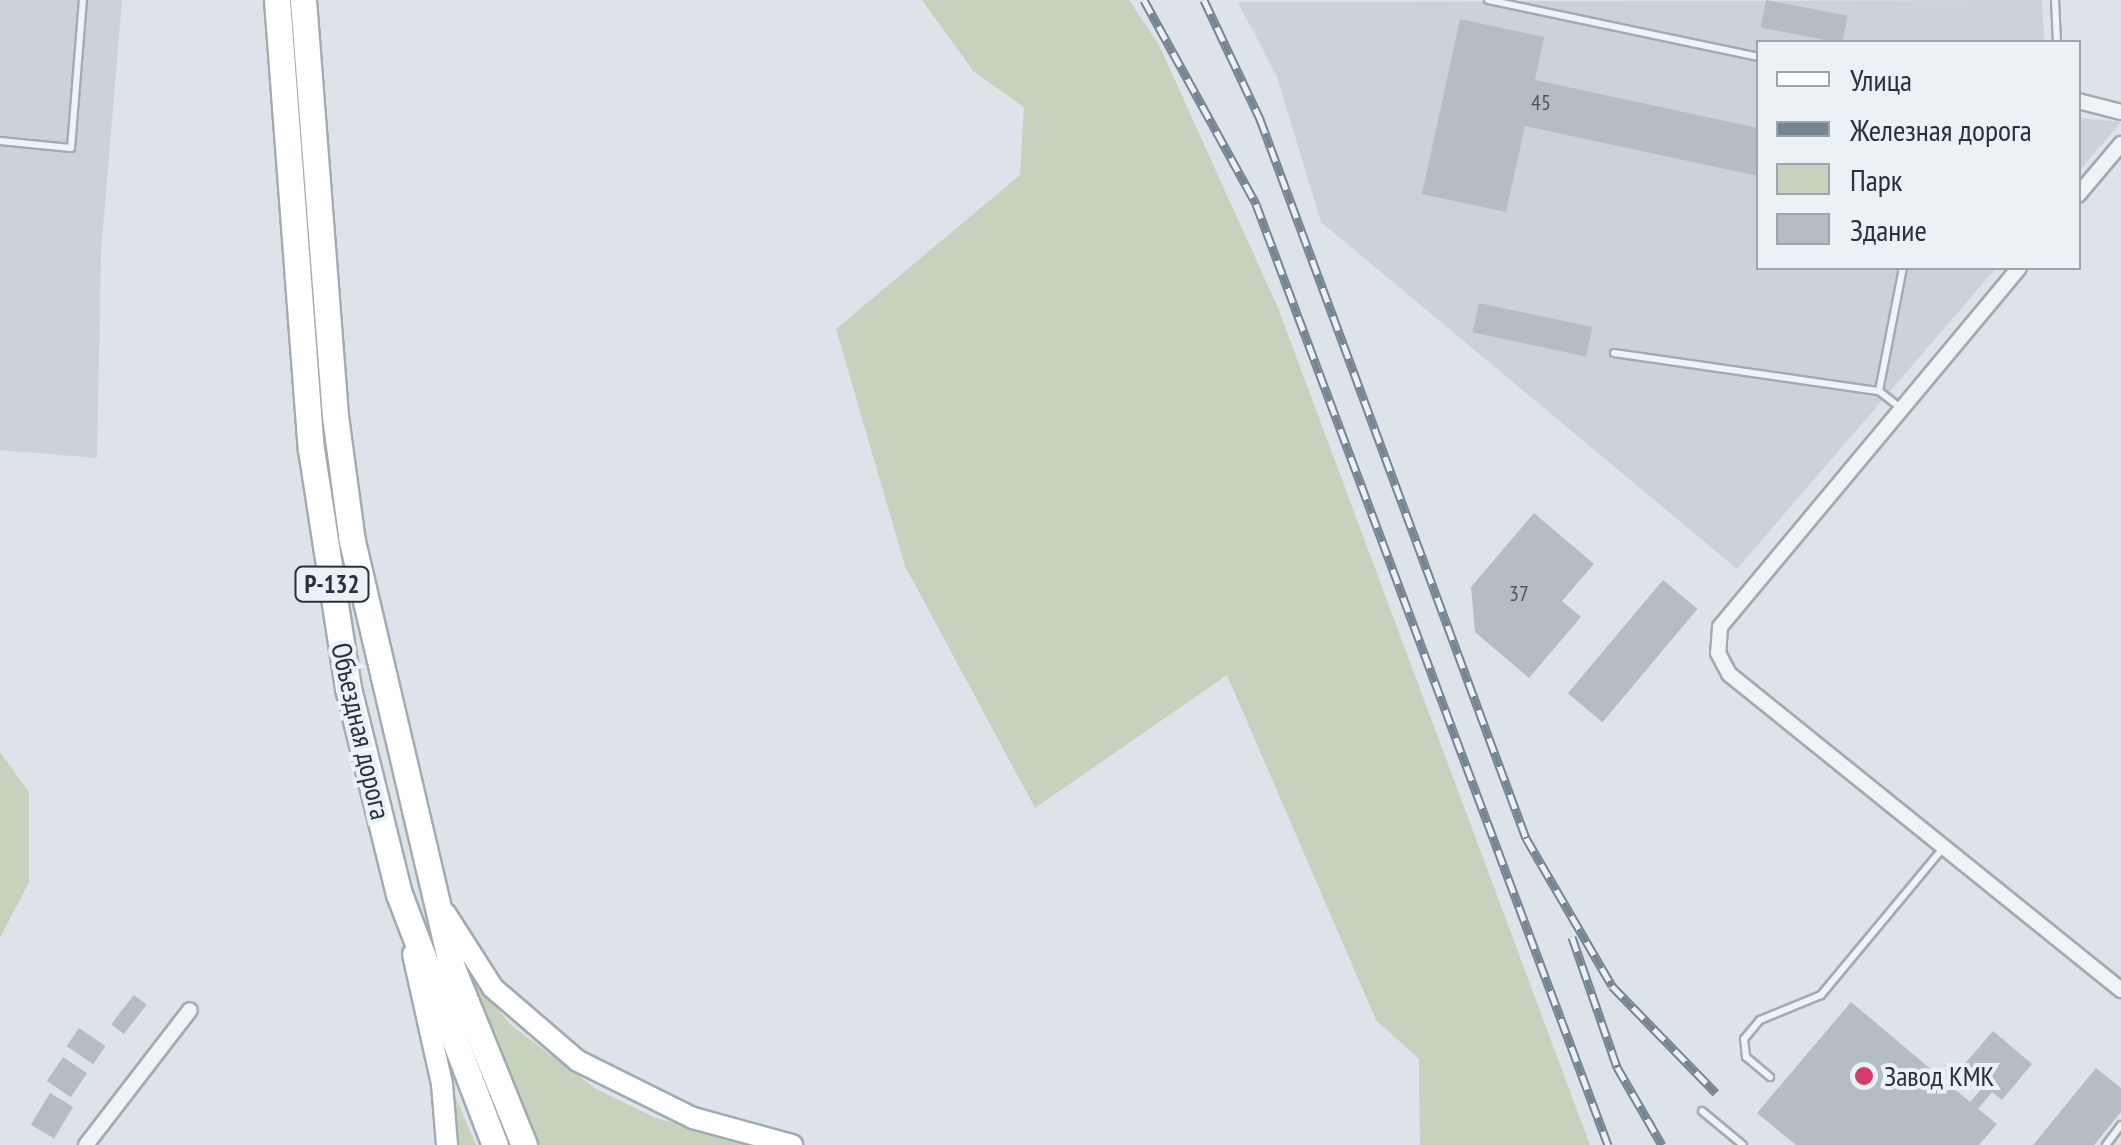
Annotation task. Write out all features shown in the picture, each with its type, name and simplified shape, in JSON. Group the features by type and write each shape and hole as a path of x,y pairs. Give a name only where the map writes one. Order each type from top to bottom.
{"highway":[{"name":"Объездная дорога","path":"277,0 310,449 348,688 399,894 495,1145"},
{"name":"Объездная дорога","path":"303,0 335,416 352,542 430,887 453,970 524,1145"}],"main road":[{"path":"430,887 482,976 578,1062 693,1118 792,1145"},
{"path":"399,894 442,1084 447,1145"}],"street":[{"path":"2081,102 2121,112"},
{"path":"2081,191 2121,144"},
{"path":"2017,270 1720,628 1718,653 1729,674 2121,990"},
{"path":"86,1145 190,1010"}],"lane":[{"path":"0,141 72,148 83,0"},
{"path":"1488,0 1756,57"},
{"path":"2054,0 2057,40"},
{"path":"1879,391 1902,270"},
{"path":"1614,354 1879,391 1904,410"},
{"path":"1770,1077 1746,1057 1744,1039 1760,1020 1821,995 1942,849"},
{"path":"1702,1112 1742,1145"},
{"path":"2106,1145 2121,1126"}],"shaded area":[{"path":"0,0 122,0 101,252 97,458 0,450"},
{"path":"2042,0 2044,40 1756,40 1756,270 1994,270 1737,569 1321,222 1277,77 1238,2"},
{"path":"2081,118 2121,122 2081,169"}],"green space":[{"path":"922,0 1129,0 1159,45 1278,308 1590,1145 1420,1145 1419,1059 1376,1020 1227,675 1035,808 905,566 836,329 1020,175 1024,107 974,72"},
{"path":"0,752 29,792 29,882 0,938"},
{"path":"470,977 512,1026 596,1089 656,1118 751,1145 540,1145"},
{"path":"455,1096 476,1145 458,1145"}],"building":[{"path":"1766,0 1847,16 1843,40 1761,27"},
{"path":"1460,19 1544,37 1535,80 1756,128 1756,176 1525,126 1506,212 1422,194"},
{"path":"1479,303 1592,327 1586,356 1473,332"},
{"path":"1534,513 1594,564 1562,601 1581,617 1529,678 1475,632 1471,587"},
{"path":"1663,580 1697,609 1602,722 1568,693"},
{"path":"134,995 147,1005 124,1034 111,1024"},
{"name":"Завод КМК","path":"1851,1002 1970,1102 1984,1086 1962,1067 1993,1031 2032,1064 2002,1100 1992,1092 1978,1109 1997,1124 1979,1145 1796,1145 1757,1113"},
{"path":"79,1028 106,1046 93,1064 67,1046"},
{"path":"63,1057 87,1073 71,1097 47,1081"},
{"path":"2096,1068 2121,1088 2121,1112 2094,1145 2033,1145"},
{"path":"50,1093 73,1107 54,1139 31,1125"}],"railway":[{"path":"1144,0 1256,204 1608,1145"},
{"path":"1204,0 1260,119 1526,838 1612,986 1716,1093"},
{"path":"1572,937 1617,1067 1662,1145"}],"place":[{"name":"Завод КМК","path":"1864,1076"}]}
